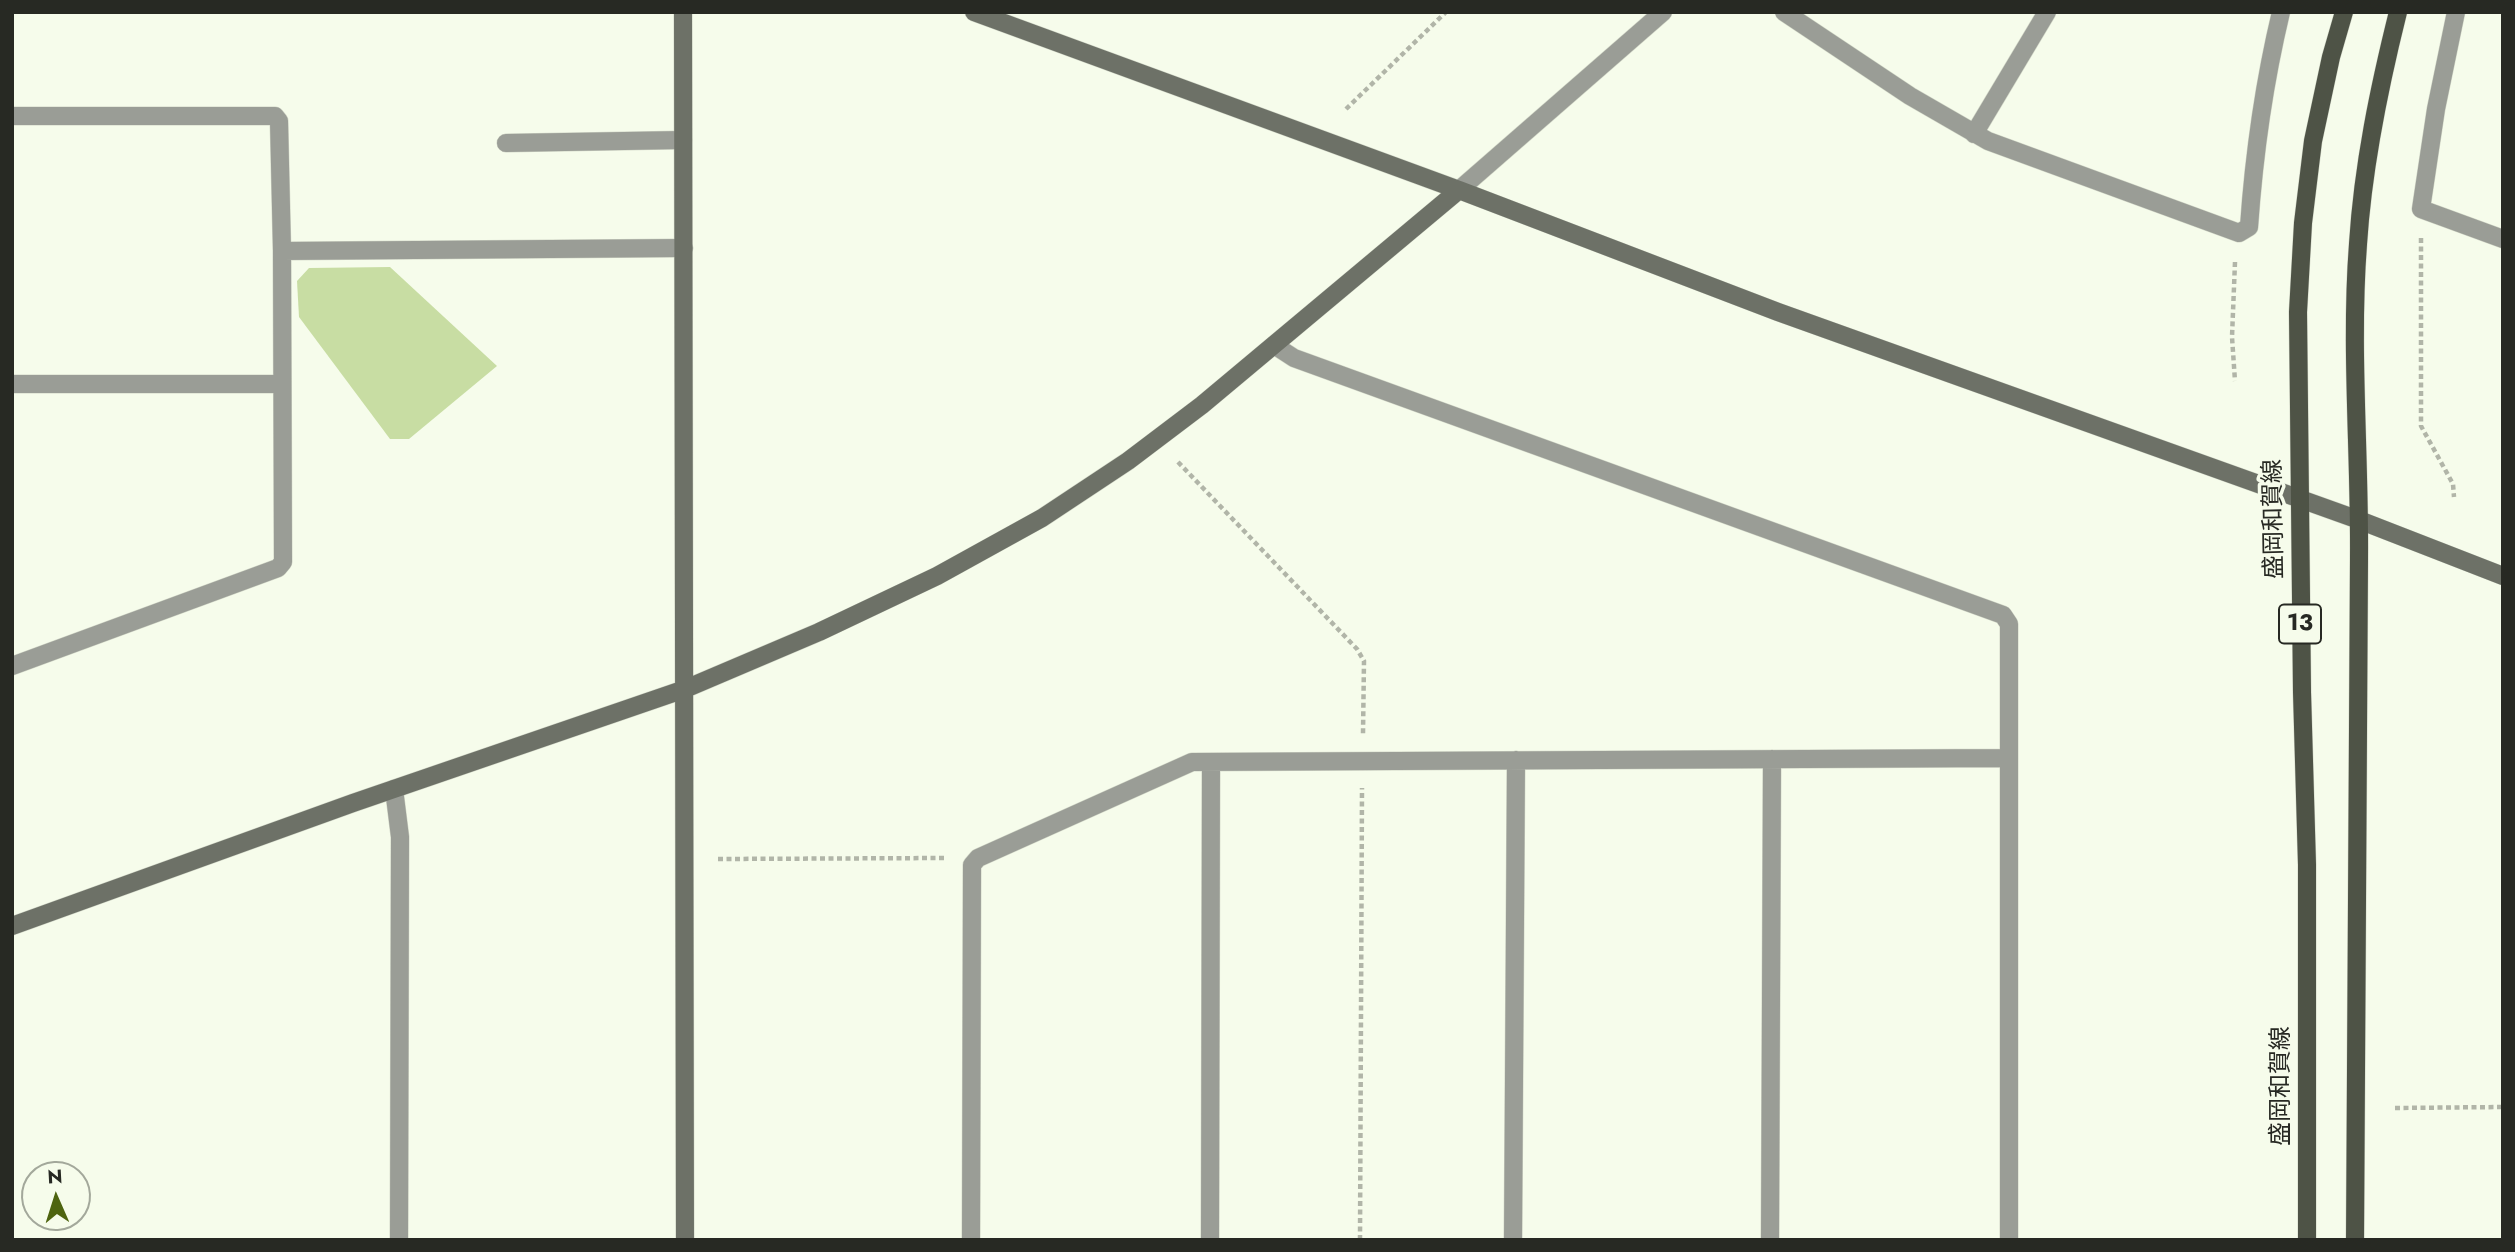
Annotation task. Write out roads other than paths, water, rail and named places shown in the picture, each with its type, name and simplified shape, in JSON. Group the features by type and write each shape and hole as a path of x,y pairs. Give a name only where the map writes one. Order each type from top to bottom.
{"main road":[{"name":"盛岡和賀線","path":"2307,1240 2307,865 2298,499 2298,312 2303,223 2313,141 2331,57 2344,12"},
{"path":"2355,1240 2359,520 2357,246 2374,120 2398,12"}],"street":[{"path":"683,12 685,1240"},
{"path":"974,12 1459,190 1778,312 2359,520 2503,576"},
{"path":"12,926 394,789 685,689 819,632 937,576 1042,517 1128,461 1202,405 1459,190 1663,12"},
{"path":"1784,12 1910,96 1974,134 2238,233 2249,228 2259,122 2281,12"},
{"path":"1974,134 2047,12"},
{"path":"2456,12 2438,97 2421,209 2503,239"},
{"path":"12,116 275,116 279,121 283,562 278,568 12,666"},
{"path":"506,143 683,140"},
{"path":"282,251 684,248"},
{"path":"1274,345 1294,358 2003,615 2009,624 2009,1240"},
{"path":"12,384 282,384"},
{"path":"971,1240 972,865 978,858 1192,762 2009,758"},
{"path":"1770,1240 1772,759"},
{"path":"1513,1240 1516,760"},
{"path":"1210,1240 1212,762"},
{"path":"394,789 400,837 399,1240"}]}
